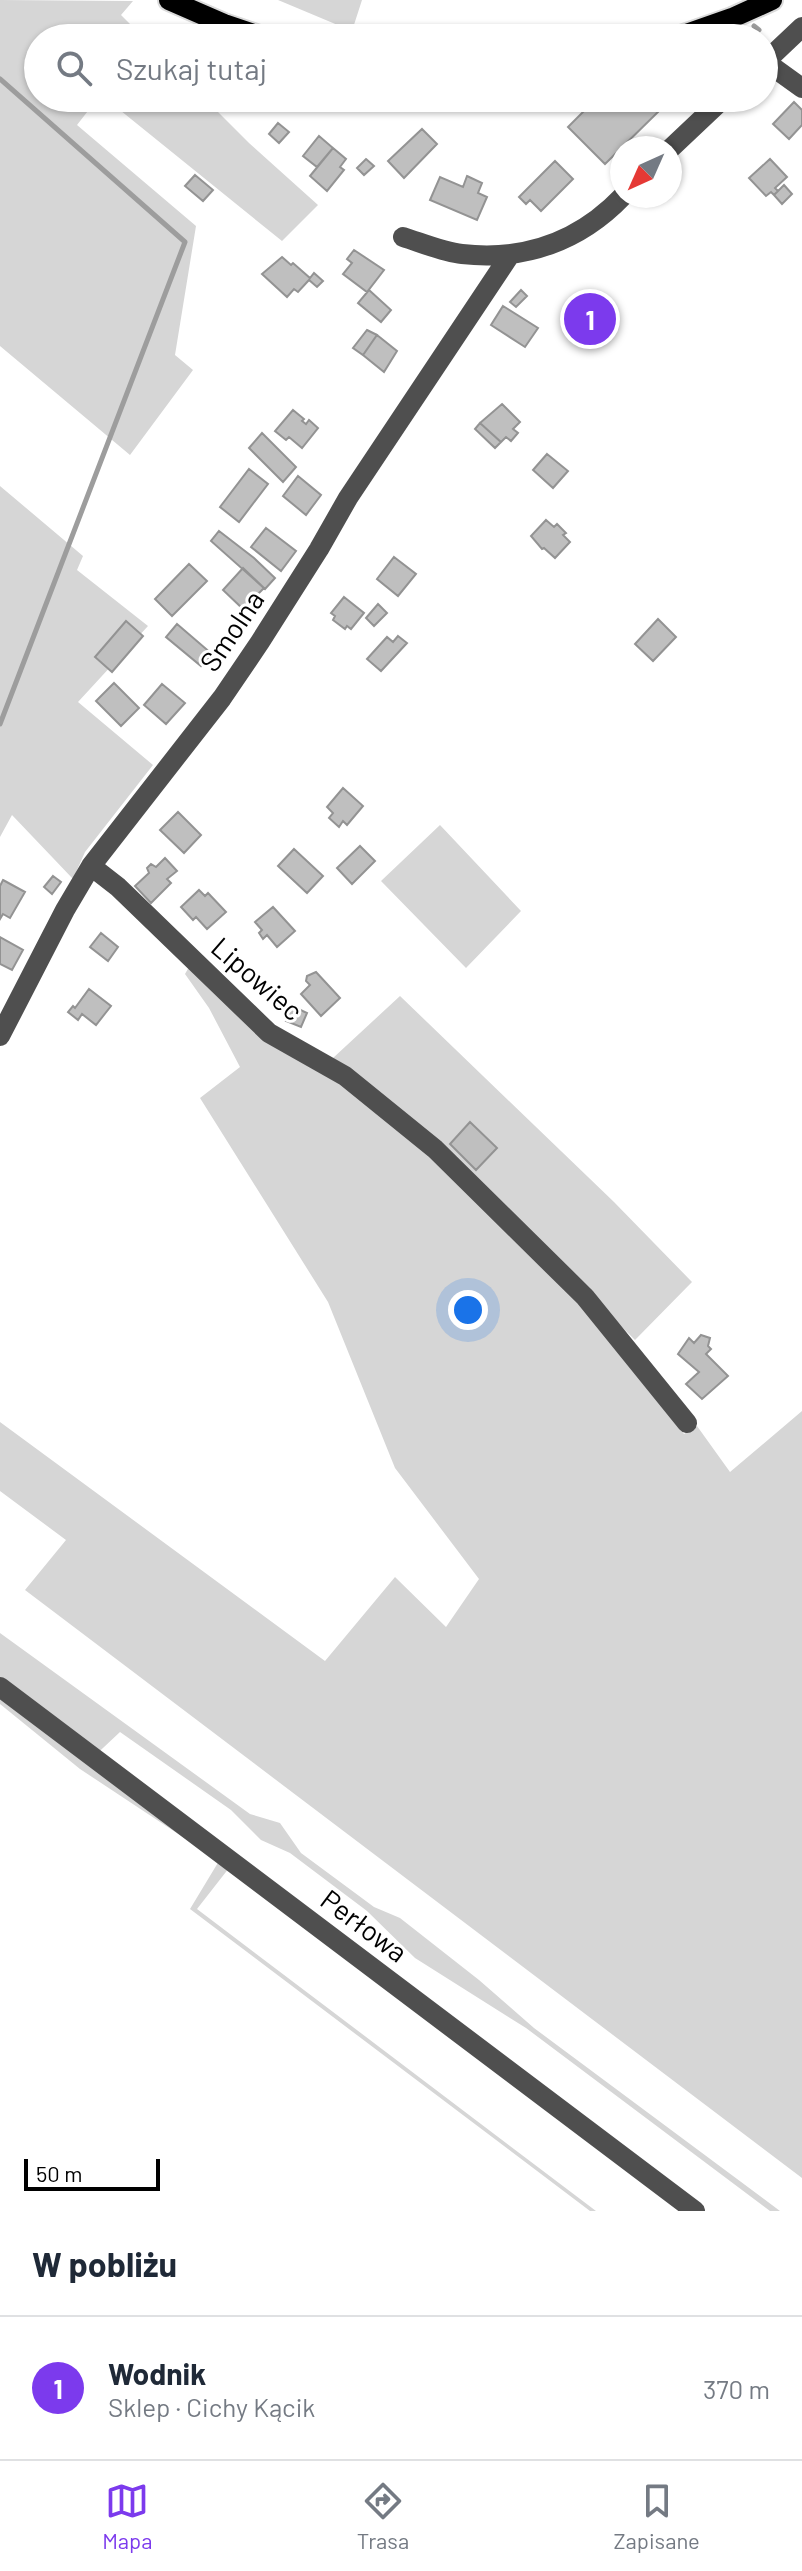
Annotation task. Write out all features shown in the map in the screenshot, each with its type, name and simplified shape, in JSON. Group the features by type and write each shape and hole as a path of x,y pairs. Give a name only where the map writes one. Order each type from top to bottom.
{"main road":[{"path":"169,0 224,24"},
{"path":"722,24 772,0"}],"street":[{"path":"778,50 802,27"},
{"path":"778,72 802,88"},
{"path":"682,138 709,112"},
{"path":"403,237 460,254 510,255 553,245 612,208"},
{"name":"Smolna","path":"0,1036 91,866 222,698 348,498 510,255"},
{"name":"Lipowiec","path":"91,866 118,887 269,1033 345,1076 435,1149 585,1297 687,1423"},
{"name":"Perłowa","path":"0,1687 695,2211"}],"shaded area":[{"path":"0,0 133,1 121,15 130,24 24,24 24,112 87,112 77,125 196,226 175,355 193,370 130,455 0,346"},
{"path":"278,0 362,0 354,24 335,24"},
{"path":"122,112 218,112 318,205 282,241"},
{"path":"0,486 83,556 77,570 148,626 78,702 153,765 85,852 73,879 12,815 0,837"},
{"path":"440,825 521,911 466,968 381,881"},
{"path":"189,967 414,1138 578,1300 684,1434 697,1426 730,1472 802,1411 802,2178 25,1590 66,1540 0,1491 0,1422 325,1661 395,1577 446,1627 479,1579 395,1468 328,1302 200,1098 240,1067 209,1008 185,974"},
{"path":"400,996 614,1202 692,1282 635,1340 432,1138 333,1058"},
{"path":"0,1633 250,1814 280,1823 301,1853 374,1907 400,1918 534,2028 780,2211 770,2211 526,2028 415,1958 367,1911 290,1853 261,1840 231,1810 120,1732 87,1763 222,1856 413,2006 688,2211 683,2211 229,1868 197,1909 596,2211 590,2211 190,1909 219,1861 80,1769 0,1704"}],"building":[{"path":"794,102 802,110 802,125 789,139 773,124"},
{"path":"583,112 658,112 634,136 610,136 610,159 605,164 568,127"},
{"path":"278,123 289,132 279,143 269,134"},
{"path":"422,129 437,144 404,178 388,161"},
{"path":"319,136 333,148 317,167 303,156"},
{"path":"333,148 346,159 340,167 344,170 327,191 310,176"},
{"path":"366,159 374,166 364,175 357,168"},
{"path":"770,159 787,177 775,188 778,191 774,195 771,192 766,196 749,178"},
{"path":"555,161 573,179 541,211 530,200 526,204 519,197"},
{"path":"195,175 213,190 203,201 185,186"},
{"path":"467,176 482,183 478,193 487,197 477,220 430,200 440,177 463,187"},
{"path":"784,185 792,194 782,204 774,195"},
{"path":"354,250 384,270 367,292 343,274 352,263 347,259"},
{"path":"282,257 310,278 314,273 323,281 317,287 309,280 298,292 294,289 287,297 262,274"},
{"path":"369,290 391,310 381,322 358,303"},
{"path":"521,290 527,296 516,307 510,302"},
{"path":"591,298 612,315 604,325 608,328 603,333 600,330 591,341 570,323"},
{"path":"503,306 538,328 525,347 491,325"},
{"path":"367,330 377,335 363,355 353,348"},
{"path":"377,335 397,351 384,372 363,355"},
{"path":"502,404 520,422 513,429 518,433 511,441 506,437 501,442 480,423"},
{"path":"293,410 306,424 309,420 318,428 302,448 275,431"},
{"path":"480,423 501,442 495,448 475,429"},
{"path":"262,433 296,467 283,482 249,448"},
{"path":"547,454 568,471 553,488 533,470"},
{"path":"249,469 268,484 239,522 220,507"},
{"path":"298,476 321,495 306,515 283,496"},
{"path":"546,520 554,527 557,524 570,542 555,558 531,536"},
{"path":"266,528 296,551 281,571 251,547"},
{"path":"219,531 275,578 265,589 211,541"},
{"path":"394,557 416,574 398,596 377,579"},
{"path":"189,564 207,581 172,616 155,599"},
{"path":"243,568 264,588 243,609 223,590"},
{"path":"344,597 364,613 351,629 347,626 345,629 333,620 335,616 331,613"},
{"path":"378,604 387,613 374,626 366,618"},
{"path":"658,619 676,637 653,661 635,644"},
{"path":"126,621 143,636 112,672 95,657"},
{"path":"177,624 212,654 201,666 166,637"},
{"path":"398,636 407,643 381,671 367,659 387,637 393,642"},
{"path":"114,683 139,708 121,726 96,701"},
{"path":"162,684 185,703 166,724 144,705"},
{"path":"343,788 363,806 347,825 343,821 339,827 329,818 333,813 327,807"},
{"path":"178,812 201,835 184,853 160,830"},
{"path":"360,846 375,861 352,884 337,868"},
{"path":"294,849 323,876 307,893 278,866"},
{"path":"165,858 177,871 167,879 171,883 151,903 135,886 149,873 147,868 151,864 156,867"},
{"path":"53,876 61,882 52,894 44,887"},
{"path":"3,880 25,892 10,918 3,914 0,919 0,886"},
{"path":"199,890 205,896 208,893 226,912 207,929 181,907"},
{"path":"273,907 295,931 277,947 267,935 263,939 259,933 262,930 255,922"},
{"path":"101,933 118,947 108,961 90,947"},
{"path":"0,937 23,950 12,970 0,964"},
{"path":"316,972 340,998 321,1016 301,994 310,985 306,981 307,976"},
{"path":"89,989 111,1006 96,1025 82,1014 78,1020 68,1012 73,1006 75,1008"},
{"path":"292,1006 307,1013 301,1027 286,1021"},
{"path":"470,1122 497,1148 476,1170 450,1144"},
{"path":"701,1335 710,1338 708,1346 711,1349 706,1354 728,1376 702,1399 686,1384 699,1372 678,1354 689,1338 694,1343"}],"waterway":[{"path":"0,79 24,100"},
{"path":"0,724 185,242 37,112"}],"place":[{"name":"Wodnik","path":"590,319"}]}
